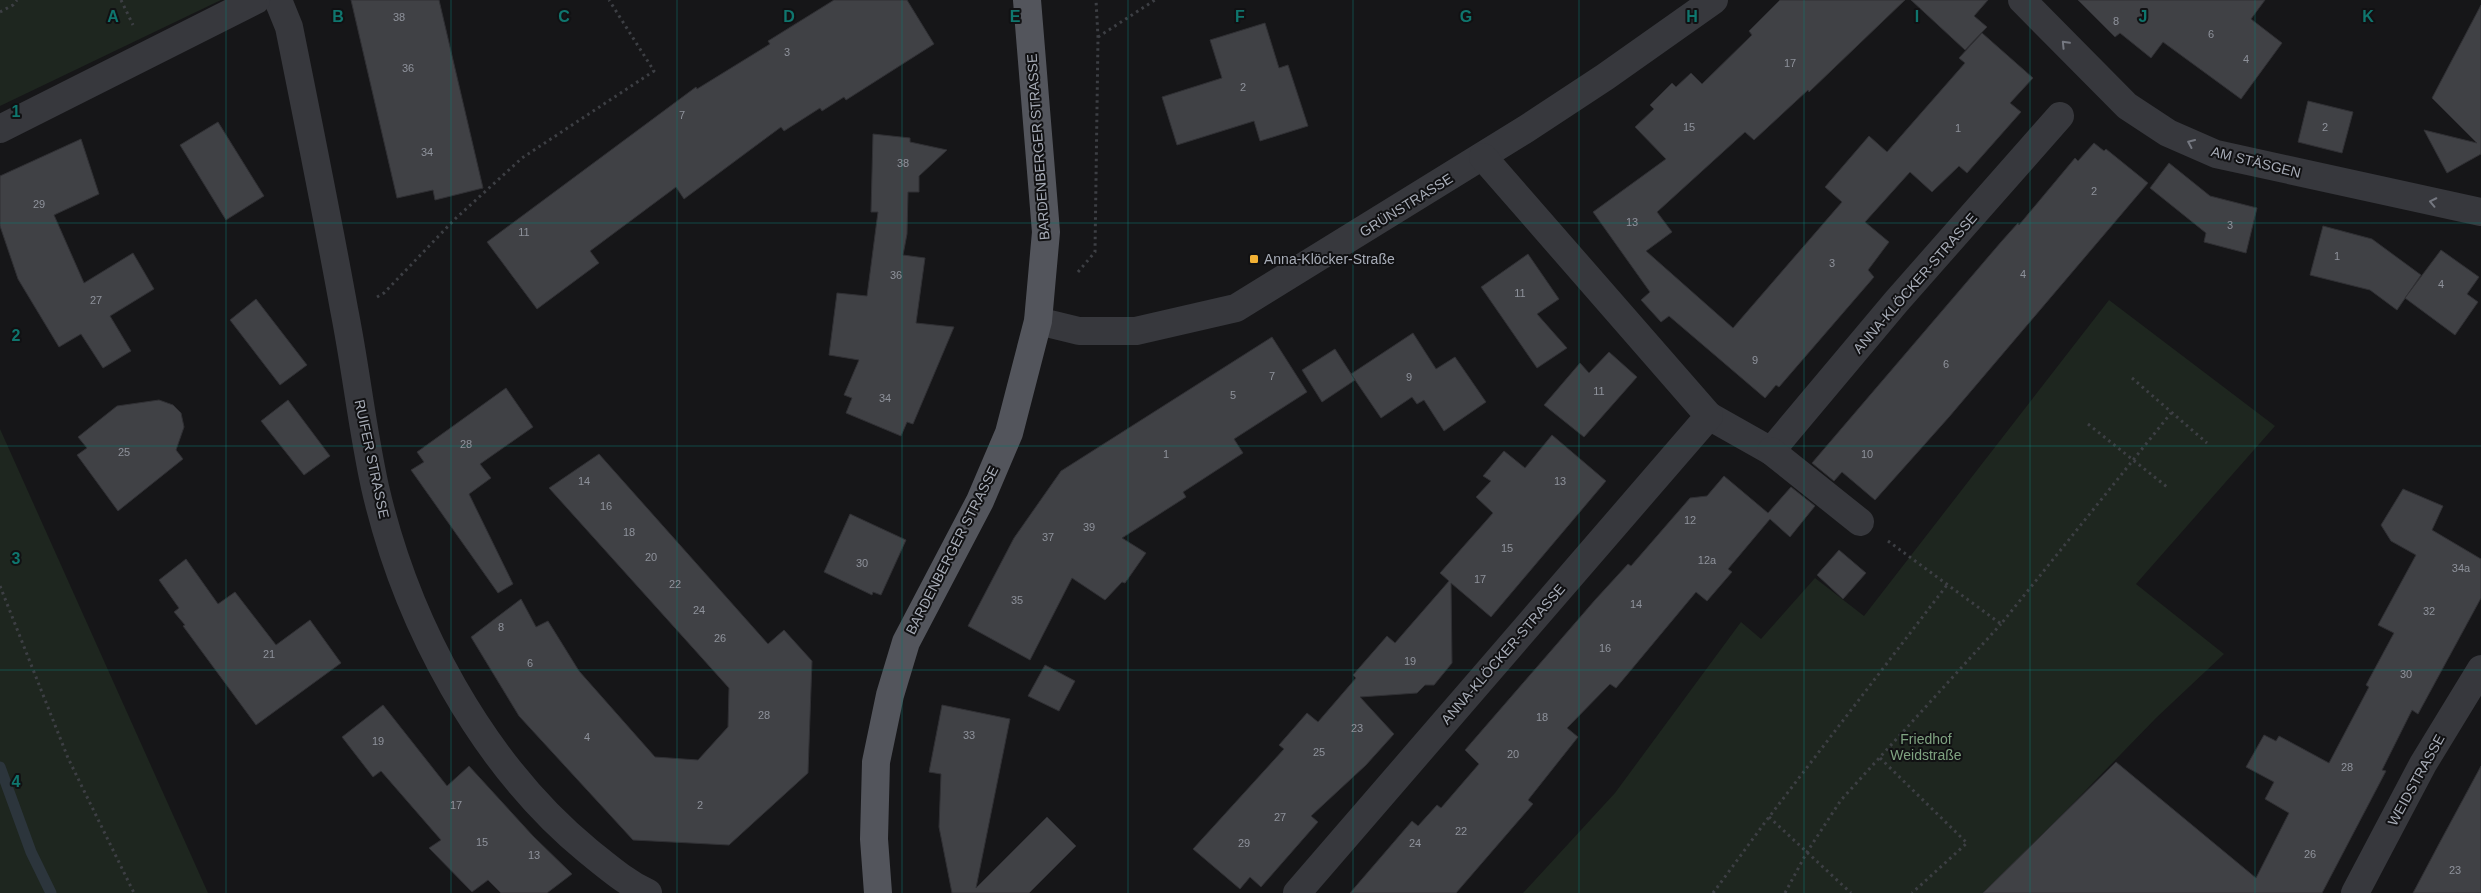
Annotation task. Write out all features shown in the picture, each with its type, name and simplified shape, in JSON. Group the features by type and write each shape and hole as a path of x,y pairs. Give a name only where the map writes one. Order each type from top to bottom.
{"main road":[{"name":"BARDENBERGER STRASSE","path":"878,893 874,839 876,762 890,695 906,642 980,501 1009,433 1038,321 1046,232 1027,0"}],"street":[{"path":"0,129 256,0"},
{"name":"RUIFER STRASSE","path":"278,0 290,27 345,313 376,489 398,564 424,629 492,750 527,792 572,838 626,882 648,893"},
{"name":"GRÜNSTRASSE","path":"1038,321 1079,331 1136,331 1236,308 1483,156 1605,77 1714,0"},
{"name":"AM STÄSGEN","path":"2022,0 2127,106 2168,133 2216,154 2481,212"},
{"name":"ANNA-KLÖCKER-STRASSE","path":"1771,451 1896,302 2060,116"},
{"path":"1483,156 1709,416 1771,451 1860,522"},
{"name":"ANNA-KLÖCKER-STRASSE","path":"1297,893 1709,416"},
{"name":"WEIDSTRASSE","path":"2355,893 2423,764 2481,670"}],"path":[{"path":"0,12 13,5 17,0"},
{"path":"345,313 384,293 455,219 522,158 654,71 609,0"},
{"path":"1076,275 1095,252 1098,37 1096,0"},
{"path":"1098,37 1155,0"},
{"path":"2132,378 2206,443"},
{"path":"1785,893 1807,852 1841,800 2001,624 2132,459 2171,413"},
{"path":"2088,424 2167,487"},
{"path":"1904,553 2001,624"},
{"path":"1713,893 1947,585"},
{"path":"0,586 68,758 134,893"},
{"path":"1880,757 1967,844 1912,893"},
{"path":"1769,817 1852,893"}],"green space":[{"path":"0,0 221,0 0,106"},
{"name":"Friedhof Weidstraße","path":"2109,300 2275,426 2136,584 2224,654 2156,718 1986,893 1523,893 1615,793 1741,622 1761,639 1815,578 1864,616"},
{"path":"0,429 208,893 0,893"}],"building":[{"path":"351,0 439,0 483,188 435,200 433,190 397,198"},
{"path":"834,0 907,0 934,44 846,100 844,97 822,111 820,108 784,131 781,127 684,199 676,187 590,251 599,263 537,309 487,242 696,87 697,89 770,44 768,41"},
{"path":"1780,0 1905,0 1809,92 1808,90 1754,140 1745,132 1657,212 1672,232 1646,251 1733,328 1842,202 1825,187 1869,136 1887,152 1965,63 1959,58 1982,33 2033,78 2010,103 2021,112 1967,173 1959,166 1932,192 1910,172 1865,222 1889,242 1868,270 1874,277 1779,387 1776,385 1765,398 1669,316 1661,322 1641,300 1650,292 1593,212 1666,159 1635,127 1654,109 1650,105 1672,83 1676,87 1691,73 1702,84 1752,35 1749,31"},
{"path":"1911,0 1988,0 1974,16 1987,27 1965,50"},
{"path":"2078,0 2265,0 2251,19 2282,43 2241,99 2163,42 2151,58 2120,33 2115,37"},
{"path":"2481,5 2481,154 2447,173 2424,130 2477,143 2432,98"},
{"path":"1265,23 1279,68 1288,65 1308,126 1260,141 1254,121 1177,145 1162,97 1222,78 1210,40"},
{"path":"2308,101 2353,112 2342,153 2298,142"},
{"path":"218,122 264,196 226,220 180,145"},
{"path":"873,134 910,138 910,142 947,150 919,176 919,192 908,192 907,234 903,255 925,258 916,323 954,327 913,424 907,422 901,436 846,413 852,398 844,395 859,360 829,355 837,293 867,296 878,212 871,212"},
{"path":"81,139 99,194 54,215 84,283 133,253 154,289 110,316 131,351 103,368 81,334 59,347 18,279 0,226 0,176"},
{"path":"2094,143 2104,151 2106,149 2148,183 1949,417 1875,500 1842,472 1834,481 1812,463 2075,158 2078,161"},
{"path":"2169,163 2210,196 2257,208 2246,253 2204,242 2206,233 2150,188"},
{"path":"2323,226 2372,239 2421,275 2397,310 2370,290 2310,275"},
{"path":"2441,250 2479,277 2467,294 2478,302 2455,335 2405,298"},
{"path":"1528,254 1559,299 1537,314 1567,348 1537,368 1481,287"},
{"path":"256,299 307,365 280,385 230,320"},
{"path":"1413,333 1436,369 1455,357 1486,402 1444,431 1424,400 1417,404 1412,397 1381,418 1351,374"},
{"path":"1272,337 1307,392 1234,439 1243,453 1183,492 1186,497 1122,538 1146,553 1125,583 1122,582 1105,600 1072,578 1030,660 968,626 1014,538 1061,471"},
{"path":"1335,349 1355,380 1322,402 1302,370"},
{"path":"1609,352 1637,377 1584,437 1544,405 1580,363 1589,373"},
{"path":"506,388 533,427 480,464 491,478 469,494 513,584 498,593 411,470 424,462 417,452"},
{"path":"159,400 173,405 181,413 184,427 176,450 183,459 118,511 77,455 87,448 78,437 117,406"},
{"path":"288,400 330,456 304,475 261,421"},
{"path":"1552,435 1606,481 1491,617 1451,583 1452,663 1434,685 1425,685 1417,693 1360,697 1394,734 1366,765 1311,816 1318,822 1261,887 1250,877 1240,889 1193,849 1284,749 1279,745 1307,713 1318,722 1356,678 1353,675 1387,636 1395,643 1449,581 1440,573 1493,513 1476,497 1491,481 1483,476 1504,451 1525,468"},
{"path":"599,454 768,644 784,630 812,661 808,773 729,845 633,840 519,716 471,637 521,599 536,627 548,621 579,671 655,757 698,760 728,727 729,688 549,488"},
{"path":"1724,476 1768,513 1791,487 1815,506 1790,537 1770,519 1728,569 1732,572 1707,601 1696,592 1616,688 1610,684 1567,728 1578,737 1528,800 1533,804 1456,893 1350,893 1412,821 1418,826 1437,805 1441,808 1479,764 1465,750 1595,600 1628,564 1631,566 1690,498 1707,496"},
{"path":"2403,489 2443,506 2432,530 2481,559 2481,598 2418,714 2412,710 2382,770 2386,771 2322,893 1983,893 2116,762 2256,878 2289,813 2265,799 2274,782 2246,767 2264,735 2276,741 2279,736 2329,763 2369,687 2366,685 2394,633 2378,625 2416,555 2391,541 2381,525"},
{"path":"850,514 906,540 881,595 873,592 872,595 824,572"},
{"path":"1839,550 1866,573 1843,599 1817,575"},
{"path":"186,559 218,604 235,592 276,645 310,620 341,663 256,725 183,626 185,625 174,612 179,608 159,580"},
{"path":"1045,665 1075,681 1059,711 1028,696"},
{"path":"383,705 447,786 469,766 533,836 572,874 547,893 501,893 488,880 472,892 429,848 441,840 381,771 373,777 342,737"},
{"path":"942,705 1010,719 976,888 1047,817 1076,846 1029,893 952,893 939,827 941,774 929,772"},
{"path":"2481,766 2481,893 2413,893 2440,842"}],"waterway":[{"path":"0,767 31,852 51,893"}],"place":[{"name":"Anna-Klöcker-Straße","path":"1254,259"}]}
